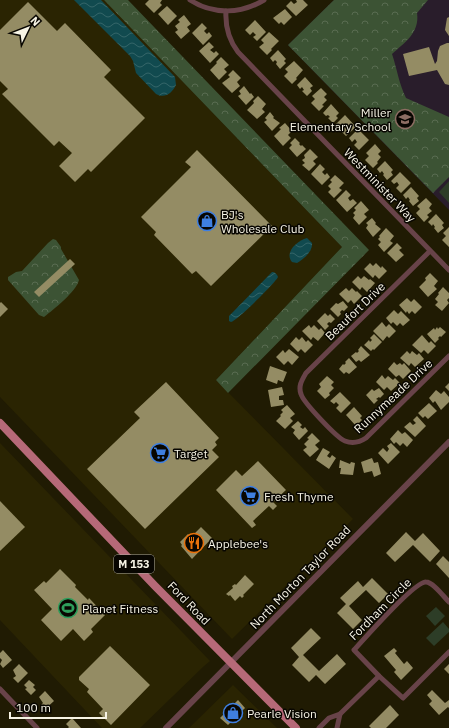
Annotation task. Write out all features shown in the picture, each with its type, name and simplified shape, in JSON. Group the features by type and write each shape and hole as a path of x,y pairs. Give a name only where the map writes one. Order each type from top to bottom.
{"main road":[{"name":"Ford Road","path":"0,424 231,664 296,728"}],"street":[{"path":"190,0 208,8 226,11 243,9 264,0"},
{"name":"Westminister Way","path":"226,11 228,33 231,42 238,52 449,270"},
{"name":"Beaufort Drive","path":"300,390 302,380 306,373 430,251"},
{"name":"Runnymeade Drive","path":"300,390 305,402 339,438 348,442 360,442 366,438 449,356"},
{"name":"North Morton Taylor Road","path":"166,728 449,442"},
{"name":"Fordham Circle","path":"449,602 431,584 425,582 420,583 401,600 354,650 403,698 449,652"},
{"path":"319,728 329,718 340,714 379,676"},
{"path":"0,689 37,728"},
{"path":"337,728 340,714"}],"shaded area":[{"path":"0,0 104,0 342,247 216,380 353,519 232,639 0,397"},
{"name":"Miller Elementary School","path":"334,0 449,0 449,210 288,45"},
{"path":"0,443 210,661 140,728 102,728 0,620"},
{"path":"233,685 277,728 189,728"}],"green space":[{"path":"104,0 128,0 369,250 228,393 216,380 342,247"},
{"name":"Miller Elementary School","path":"334,0 428,0 417,13 414,32 392,54 406,98 449,117 449,177 433,193 288,45"},
{"path":"449,181 449,203 439,192"},
{"path":"53,239 56,240 61,247 79,280 74,290 44,317 39,315 8,280 8,277 16,272 22,271"},
{"path":"436,607 445,616 435,626 426,616"},
{"path":"443,622 449,629 449,632 434,646 426,638"}],"water":[{"path":"74,0 101,0 175,77 176,85 172,90 168,94 162,96 156,94 136,73 130,56"},
{"path":"307,238 312,243 310,252 297,263 292,262 290,254 293,247"},
{"path":"272,272 278,276 276,280 241,315 231,322 229,321 229,316"}],"building":[{"path":"149,0 162,0 160,3 162,5 154,13 145,4"},
{"path":"296,0 303,0 308,5 296,16 286,6 291,1 294,4 297,2"},
{"path":"28,2 57,31 65,23 111,70 104,77 145,118 91,172 88,169 75,182 59,166 72,153 59,141 54,146 2,94 8,89 0,81 0,30"},
{"path":"167,6 177,16 168,25 158,14"},
{"path":"285,9 292,17 284,25 281,22 279,24 273,18"},
{"path":"184,15 191,24 187,27 190,31 181,39 175,32 178,30 175,26 180,22 178,20"},
{"path":"449,17 449,36 445,30 447,18"},
{"path":"255,20 266,32 257,41 253,37 256,35 253,32 250,35 245,30"},
{"path":"202,23 207,28 204,31 207,34 209,32 212,36 203,45 192,33"},
{"path":"269,32 279,41 267,55 259,47 264,43 261,40"},
{"path":"209,42 214,47 210,50 214,53 216,51 219,54 210,63 199,51"},
{"path":"449,43 449,85 445,84 437,70 409,76 403,54 429,47 435,64 440,46"},
{"path":"278,50 286,59 284,61 286,63 280,69 276,64 277,62 275,60 273,62 270,58"},
{"path":"221,57 229,65 224,69 227,72 219,80 210,70"},
{"path":"294,61 303,70 292,84 284,76 288,72 285,69"},
{"path":"233,70 241,78 237,82 240,86 232,93 222,83 230,77 228,75"},
{"path":"305,77 313,86 310,88 312,91 307,96 302,91 304,90 302,87 300,89 297,85"},
{"path":"244,86 254,97 246,105 238,96 241,94 239,91"},
{"path":"321,88 327,94 324,97 327,100 319,111 311,103 315,99 312,96"},
{"path":"258,96 266,104 262,109 265,112 257,119 247,110"},
{"path":"331,104 339,113 336,116 338,118 333,123 328,118 330,117 328,115 326,116 323,113"},
{"path":"270,112 274,117 273,118 280,123 272,131 264,122 267,120 265,118"},
{"path":"345,115 356,127 346,136 341,131 344,128 336,124"},
{"path":"285,123 292,131 288,135 291,138 283,146 274,136 281,129 279,128"},
{"path":"358,129 369,140 359,150 354,145 357,142 355,139 352,142 349,138"},
{"path":"295,138 301,146 302,145 306,149 297,157 289,148 292,145 290,143"},
{"path":"375,144 381,151 378,154 381,157 373,168 365,160 369,156 366,153"},
{"path":"310,149 318,157 313,161 316,164 309,171 302,165 305,163 302,160 305,158 304,155"},
{"name":"BJ's Wholesale Club","path":"197,150 272,226 211,286 196,271 192,274 154,235 156,232 141,217 191,167 185,162"},
{"path":"385,161 393,170 391,172 393,175 387,180 382,171 380,173 377,169"},
{"path":"320,164 325,169 322,172 325,175 327,173 330,177 322,185 311,174"},
{"path":"400,172 411,183 401,193 396,188 399,185 397,182 394,184 391,181"},
{"path":"335,175 344,183 339,188 342,190 334,198 328,192 331,189 328,186 332,182 330,180"},
{"path":"411,187 419,196 417,198 419,201 413,206 408,197 406,199 403,195"},
{"path":"346,190 351,195 348,198 350,201 353,199 357,203 347,212 336,200"},
{"path":"426,198 432,204 429,208 432,211 427,215 429,217 424,222 416,213 420,209 417,206"},
{"path":"361,201 369,210 364,214 367,217 359,225 353,218 355,215 353,213 356,210 354,208"},
{"path":"436,214 444,223 442,225 444,228 438,233 433,224 432,226 428,222"},
{"path":"372,218 376,223 375,224 381,229 373,237 366,228 368,225 366,223"},
{"path":"449,227 449,247 442,240 446,236 443,233"},
{"path":"386,228 394,236 390,241 393,243 384,252 378,245 381,242 378,239"},
{"path":"397,243 402,248 399,250 404,255 396,262 387,253"},
{"path":"70,259 75,264 39,297 34,292"},
{"path":"370,263 373,266 376,263 387,271 379,279 375,275 373,278 364,269"},
{"path":"430,273 438,281 434,286 437,289 428,297 419,287"},
{"path":"358,276 361,279 364,276 375,283 367,292 362,287 360,290 352,282"},
{"path":"443,287 449,293 449,298 447,300 449,303 442,311 435,305 438,302 435,299"},
{"path":"346,288 349,291 352,288 362,296 354,304 351,300 348,303 339,294"},
{"path":"407,298 411,302 414,299 422,307 415,314 412,311 409,314 407,311 406,313 399,305"},
{"path":"343,301 348,307 344,311 342,310 340,312 341,314 338,317 330,309 336,303 338,304"},
{"path":"1,302 8,309 0,317 0,303"},
{"path":"394,310 398,314 401,311 410,320 403,326 400,323 397,326 393,322 391,324 386,318"},
{"path":"325,313 328,316 330,314 335,319 331,323 329,322 327,324 329,326 325,330 317,321"},
{"path":"382,322 386,327 389,324 396,331 389,338 387,336 383,341 373,331"},
{"path":"309,325 311,328 314,325 319,330 321,328 325,333 318,341 313,337 311,340 302,331"},
{"path":"437,327 438,329 440,327 446,332 438,338 439,339 435,343 427,334 434,328 435,330"},
{"path":"374,334 382,342 371,351 364,345 369,340 370,342 372,340 370,338"},
{"path":"422,335 429,343 431,341 436,346 428,354 424,350 421,353 412,345"},
{"path":"296,337 299,340 302,337 306,342 308,340 313,345 305,353 301,349 298,352 290,344"},
{"path":"361,346 370,355 361,362 359,360 356,362 351,356 359,351 358,350"},
{"path":"289,349 299,357 292,365 288,361 284,365 276,357 283,350 285,353"},
{"path":"407,351 410,354 412,351 417,355 419,353 424,359 415,367 411,363 409,366 400,358"},
{"path":"349,358 357,367 349,374 346,372 344,374 339,369"},
{"path":"394,362 397,365 400,363 402,365 404,363 411,371 403,379 399,375 396,377 388,369"},
{"path":"270,366 287,372 283,382 278,380 277,384 266,380"},
{"path":"382,375 385,379 388,376 393,380 395,378 400,383 391,391 387,387 384,390 376,382"},
{"path":"327,376 334,382 331,385 334,388 329,393 330,395 325,399 317,391 321,387 319,384"},
{"name":"Target","path":"166,382 219,438 215,442 217,445 212,450 219,457 145,529 87,469 140,418 134,412"},
{"path":"449,383 449,391 445,387"},
{"path":"282,387 284,395 279,396 279,400 283,400 284,405 271,407 268,390"},
{"path":"379,388 384,394 380,398 379,397 376,399 378,400 374,404 366,395 372,389 374,391"},
{"path":"436,390 441,394 444,391 449,397 449,402 441,410 435,401 433,403 429,398"},
{"path":"340,392 351,403 341,413 336,408 339,405 336,402 334,404 330,401"},
{"path":"429,403 437,411 428,419 425,416 423,418 418,413"},
{"path":"287,405 295,414 290,418 293,421 285,429 276,421 283,412 281,410"},
{"path":"354,407 362,416 360,418 362,420 356,426 346,415"},
{"path":"417,416 426,426 415,437 404,427 410,422 413,425 416,423 413,420"},
{"path":"298,421 302,425 300,427 303,429 305,427 308,431 299,440 293,433 295,430 291,427"},
{"path":"398,430 402,434 405,432 413,440 407,447 403,443 400,446 396,442 394,444 390,439"},
{"path":"312,433 320,441 315,445 319,449 310,457 303,450 307,447 304,444"},
{"path":"391,443 400,452 388,464 378,453 383,448 387,452 389,449 387,446"},
{"path":"323,448 330,452 327,456 330,458 332,455 336,458 329,469 316,460"},
{"path":"372,458 374,463 378,462 381,474 374,477 372,471 364,473 361,462"},
{"path":"340,460 350,464 351,462 355,463 353,475 340,474"},
{"name":"Fresh Thyme","path":"258,461 286,490 273,502 277,506 273,510 269,506 253,521 256,525 252,528 216,490 236,470 242,476"},
{"path":"0,501 25,527 0,551"},
{"path":"201,527 212,538 192,559 181,546 182,545 180,542 188,534 191,537"},
{"path":"406,532 415,541 423,533 440,551 430,562 413,545 395,562 386,553"},
{"path":"443,556 449,562 449,578 436,564"},
{"path":"60,569 76,585 75,587 88,600 89,598 105,615 91,629 93,632 84,641 73,629 61,641 41,620 52,609 34,590 44,581 46,583"},
{"path":"245,575 254,584 242,598 240,596 235,601 230,595 229,596 226,594 233,588 232,586 235,584 236,585"},
{"path":"372,578 388,594 379,603 366,590 349,606 362,620 353,629 337,613 346,604 340,598 358,581 363,587"},
{"path":"311,628 321,638 303,655 319,671 337,654 346,664 325,684 316,675 309,682 292,665 299,657 291,648"},
{"path":"110,646 150,685 111,725 99,713 103,709 87,692 89,689 79,680 79,677"},
{"path":"394,648 397,651 395,653 404,664 407,661 413,668 401,680 394,672 396,670 384,656"},
{"path":"3,650 12,660 3,668 0,664 2,660 0,658 0,653"},
{"path":"19,664 28,673 18,683 13,678 16,676 13,670"},
{"path":"449,664 449,674 444,669"},
{"path":"29,680 35,685 33,687 36,690 31,695 25,689 27,688 24,685"},
{"path":"432,690 445,703 449,700 449,708 448,707 439,715 429,704 432,701 427,695"},
{"path":"45,691 54,701 44,710 40,706 43,703 39,697"},
{"name":"Pearle Vision","path":"238,700 245,708 228,725 220,718"},
{"path":"390,705 399,715 386,728 371,728 369,726"},
{"path":"72,718 81,728 68,728 69,727 66,724"}],"place":[{"name":"Miller Elementary School","path":"405,119"},
{"name":"BJ's Wholesale Club","path":"207,221"},
{"name":"Target","path":"160,453"},
{"name":"Fresh Thyme","path":"250,496"},
{"name":"Applebee's","path":"194,543"},
{"name":"Planet Fitness","path":"68,608"},
{"name":"Pearle Vision","path":"233,713"}]}
